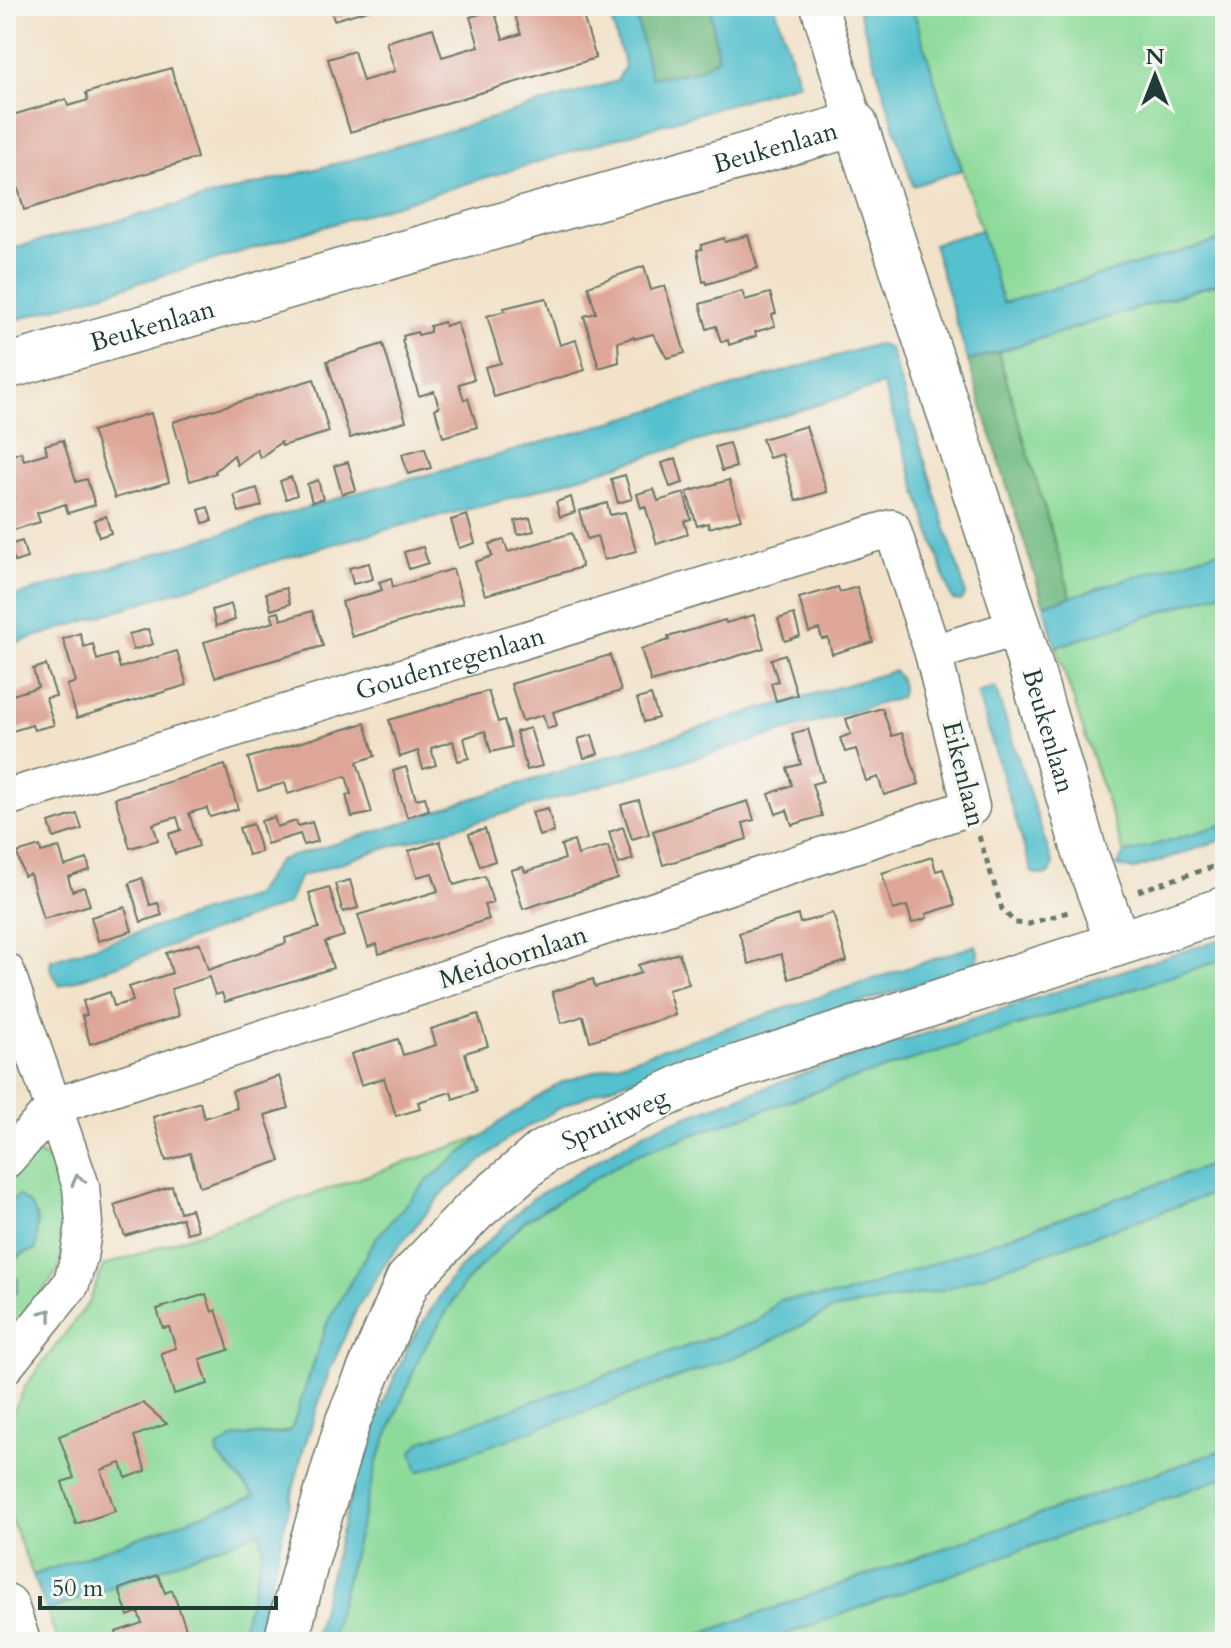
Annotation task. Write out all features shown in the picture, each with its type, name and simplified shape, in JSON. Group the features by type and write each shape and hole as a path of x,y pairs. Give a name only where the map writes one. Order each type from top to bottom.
{"street":[{"path":"819,6 855,124"},
{"name":"Beukenlaan","path":"6,367 855,124 1019,627 1084,850 1118,943"},
{"name":"Eikenlaan","path":"892,528 933,653 971,807"},
{"name":"Goudenregenlaan","path":"6,798 892,528"},
{"path":"933,653 1019,627"},
{"name":"Meidoornlaan","path":"55,1106 971,807"},
{"name":"Spruitweg","path":"286,1642 348,1421 408,1280 475,1210 543,1152 697,1080 1225,909"},
{"path":"6,971 81,1186 84,1224 71,1284 6,1365"},
{"path":"6,1160 55,1106"},
{"path":"6,1606 18,1642"}],"path":[{"name":"Eikenlaan","path":"971,807 996,894"}],"green space":[{"path":"634,6 710,6 718,58 696,71 650,78"},
{"path":"912,6 1225,6 1225,239 1003,303"},
{"path":"1225,281 1225,549 1071,597 998,352"},
{"path":"998,352 1071,597 1044,605 968,361"},
{"path":"1225,591 1225,824 1124,854 1056,647"},
{"path":"1225,959 1225,1162 844,1295 780,1300 755,1322 423,1441 412,1451 419,1471 753,1350 832,1310 942,1290 1225,1189 1225,1449 678,1642 330,1642 378,1458 421,1353 465,1282 525,1221 632,1156 846,1081"},
{"path":"483,1136 427,1181 327,1323 291,1431 235,1437 218,1455 256,1496 33,1575 11,1520 6,1496 6,1439 14,1410 26,1385 89,1302 103,1266"},
{"path":"40,1154 58,1166 66,1190 69,1222 58,1270 6,1345 6,1304 17,1291 18,1281 11,1272 14,1262 26,1252 36,1250 8,1202 6,1204 6,1176 26,1156"},
{"path":"1225,1477 1225,1642 764,1642"},
{"path":"261,1531 263,1550 239,1642 58,1642 47,1611"}],"water":[{"path":"607,6 634,6 651,78 695,71 718,58 710,6 775,6 799,83 6,323 6,250 354,159 617,81 625,66"},
{"path":"857,6 912,6 962,170 913,186"},
{"path":"981,230 1003,303 1225,239 1225,281 968,361 933,244"},
{"path":"877,344 890,349 964,587 965,595 961,601 953,600 950,594 883,385 487,505 305,552 6,646 6,599 355,493 465,465"},
{"path":"1225,549 1225,591 1056,647 1044,605"},
{"path":"894,671 901,683 900,698 373,852 299,877 288,904 60,986 50,968 51,960 254,896 279,860 754,711"},
{"path":"995,687 1053,865 1050,873 1044,876 1032,873 977,693"},
{"path":"1225,824 1225,839 1133,870 1117,866 1124,854"},
{"path":"1225,938 1225,959 846,1081 632,1156 525,1221 465,1282 421,1353 378,1459 330,1642 313,1642 361,1456 407,1348 453,1275 533,1198 649,1130 839,1061"},
{"path":"976,945 979,956 974,965 609,1087 567,1104 511,1136 442,1194 389,1258 357,1308 329,1372 302,1454 256,1642 239,1642 263,1550 260,1531 47,1611 33,1575 255,1496 218,1455 217,1449 235,1437 291,1431 327,1323 375,1239 427,1181 500,1122 560,1083"},
{"path":"1225,1160 1225,1189 942,1290 832,1310 753,1350 418,1472 412,1451 422,1441 755,1322 780,1300 844,1295"},
{"path":"19,1196 32,1208 37,1219 36,1250 23,1254 15,1262 12,1272 18,1280 17,1291 6,1304 6,1204"},
{"path":"1225,1449 1225,1477 764,1642 678,1642"}],"building":[{"path":"329,6 378,6 378,7 334,20"},
{"path":"512,6 580,6 596,58 350,132 328,59 354,51 363,81 395,71 386,42 433,28 442,57 479,46 470,17 494,10 503,39 521,34"},
{"path":"171,68 197,158 24,210 15,177 6,180 6,117 66,99 68,106 88,100 86,93"},
{"path":"748,235 758,268 707,284 703,282 697,250 702,249 701,245"},
{"path":"644,266 651,290 665,286 685,353 667,358 653,334 634,337 618,342 619,362 599,368 584,316 596,313 588,286"},
{"path":"742,291 745,300 770,293 776,313 772,315 775,326 729,345 728,340 721,342 716,326 707,329 700,304"},
{"path":"546,298 560,345 576,340 585,370 494,397 485,367 501,363 487,316 505,311 504,308"},
{"path":"444,322 445,326 457,322 474,379 459,384 464,400 468,398 477,427 443,437 435,409 439,407 434,391 419,396 402,340 403,336 417,332 418,335 430,332 430,326"},
{"path":"383,344 406,421 350,438 327,361"},
{"path":"314,379 329,432 282,446 281,442 260,458 257,449 237,465 234,455 216,473 190,481 173,422"},
{"path":"151,413 169,482 115,498 92,431"},
{"path":"806,426 827,492 796,501 782,454 769,458 762,439"},
{"path":"63,440 76,482 87,479 95,505 68,513 65,504 37,513 40,522 13,530 6,500 15,497 6,457 21,452 24,460 47,453 45,445"},
{"path":"729,443 736,467 722,471 715,447"},
{"path":"425,448 431,468 408,474 402,454"},
{"path":"676,458 683,483 670,487 662,463"},
{"path":"348,462 356,490 342,494 334,466"},
{"path":"625,475 632,499 618,503 611,479"},
{"path":"291,477 297,495 286,499 280,481"},
{"path":"318,480 323,499 312,502 307,484"},
{"path":"729,480 741,519 709,528 708,523 697,526 687,492"},
{"path":"257,488 262,506 239,512 234,495"},
{"path":"654,489 658,501 684,493 691,519 684,521 688,534 657,544 645,506 641,508 637,494"},
{"path":"571,497 575,512 560,517 556,502"},
{"path":"607,503 610,515 625,512 636,551 604,560 597,536 587,539 579,511"},
{"path":"208,507 212,521 203,523 199,510"},
{"path":"467,515 475,543 459,548 451,520"},
{"path":"106,516 111,533 99,537 94,520"},
{"path":"530,518 534,531 518,535 515,521"},
{"path":"572,533 582,567 485,595 475,562 492,556 489,544 504,540 508,552"},
{"path":"22,541 27,558 15,562 9,545"},
{"path":"423,547 428,563 409,569 404,552"},
{"path":"369,563 373,579 353,584 349,568"},
{"path":"453,569 463,603 352,637 342,602 382,590 379,582 391,578 393,587"},
{"path":"838,587 840,592 857,587 873,642 832,654 828,638 822,639 819,629 809,632 799,598"},
{"path":"286,588 290,604 271,610 266,593"},
{"path":"231,604 235,620 216,626 212,610"},
{"path":"312,611 323,646 215,677 204,642 274,622 271,614 279,612 281,620"},
{"path":"794,614 800,636 785,641 778,619"},
{"path":"754,615 764,648 651,682 641,649 669,640 668,637"},
{"path":"148,629 153,644 133,650 129,634"},
{"path":"80,633 84,647 93,644 97,660 116,654 120,668 177,651 187,685 77,718 67,685 76,682 63,639"},
{"path":"785,654 797,695 776,701 771,683 778,681 771,659"},
{"path":"610,655 621,691 553,712 557,726 547,729 543,715 522,721 511,684"},
{"path":"46,665 56,696 46,698 54,725 34,730 32,725 6,733 6,697 38,687 33,669"},
{"path":"488,691 498,722 504,720 512,747 491,752 485,731 464,738 469,758 458,761 453,741 431,748 436,765 423,769 418,751 400,757 389,720"},
{"path":"651,695 658,718 644,722 637,699"},
{"path":"882,708 892,736 902,733 919,784 884,795 878,777 866,781 856,749 845,752 840,738 851,734 846,719"},
{"path":"365,723 375,756 357,762 372,813 352,817 346,795 351,794 346,776 288,794 285,783 258,791 248,758"},
{"path":"530,728 542,766 527,770 516,732"},
{"path":"808,729 823,781 812,784 822,816 792,825 787,810 776,814 769,794 792,785 787,768 801,764 792,734"},
{"path":"592,735 598,754 584,758 578,739"},
{"path":"225,765 238,809 210,817 207,808 189,813 199,846 175,854 169,834 181,830 177,817 153,824 158,840 130,848 115,798"},
{"path":"406,767 416,799 425,797 429,810 407,817 393,771"},
{"path":"639,800 649,834 632,839 621,805"},
{"path":"748,801 754,820 743,823 747,839 663,865 653,831"},
{"path":"548,808 554,832 539,836 532,812"},
{"path":"77,814 82,829 54,838 49,823"},
{"path":"274,817 277,827 296,821 298,826 312,822 318,841 304,845 300,834 267,844 261,821"},
{"path":"253,824 261,852 248,855 239,828"},
{"path":"623,827 633,859 619,864 609,832"},
{"path":"485,829 495,861 480,866 469,834"},
{"path":"440,841 454,885 485,876 493,903 484,905 489,919 379,954 377,944 368,947 358,915 438,891 432,873 417,877 409,851"},
{"path":"574,841 578,855 608,846 618,879 523,909 511,870 523,867 525,872 565,859 561,845"},
{"path":"40,846 41,852 59,847 65,866 87,859 90,870 68,877 72,891 84,887 90,905 43,919 30,874 24,876 17,853"},
{"path":"932,857 936,871 943,869 955,905 926,914 927,918 912,923 907,906 893,910 882,873"},
{"path":"142,878 150,905 158,903 162,915 141,922 129,883"},
{"path":"350,880 358,908 343,912 335,884"},
{"path":"329,887 344,936 325,942 333,968 225,1002 222,993 215,995 209,977 171,989 179,1016 90,1044 82,1016 87,1015 83,1001 110,992 114,1006 133,1001 129,987 172,973 166,953 200,943 208,970 286,943 285,938 319,928 309,893"},
{"path":"125,907 132,931 98,941 91,917"},
{"path":"833,913 847,961 789,979 781,954 749,964 739,933 798,915 800,923"},
{"path":"679,953 689,984 668,990 675,1015 590,1041 583,1016 562,1023 552,992 593,979 595,987 641,973 638,965"},
{"path":"478,1014 488,1046 465,1053 476,1091 453,1099 451,1092 418,1102 420,1109 396,1116 384,1078 361,1085 351,1054 398,1039 403,1055 436,1045 431,1029"},
{"path":"279,1076 289,1108 265,1115 280,1161 200,1187 190,1153 166,1161 153,1117 200,1102 204,1118 237,1108 232,1091"},
{"path":"172,1186 180,1212 191,1209 198,1230 187,1233 182,1218 125,1236 114,1205"},
{"path":"206,1294 212,1312 216,1310 229,1350 200,1359 208,1384 174,1394 161,1353 176,1348 169,1327 163,1328 157,1309"},
{"path":"143,1403 167,1424 134,1436 146,1471 126,1478 121,1463 101,1470 115,1511 76,1524 62,1482 74,1478 59,1436"},
{"path":"158,1575 165,1593 172,1590 191,1642 119,1642 116,1632 142,1623 138,1612 128,1616 119,1589"}]}
